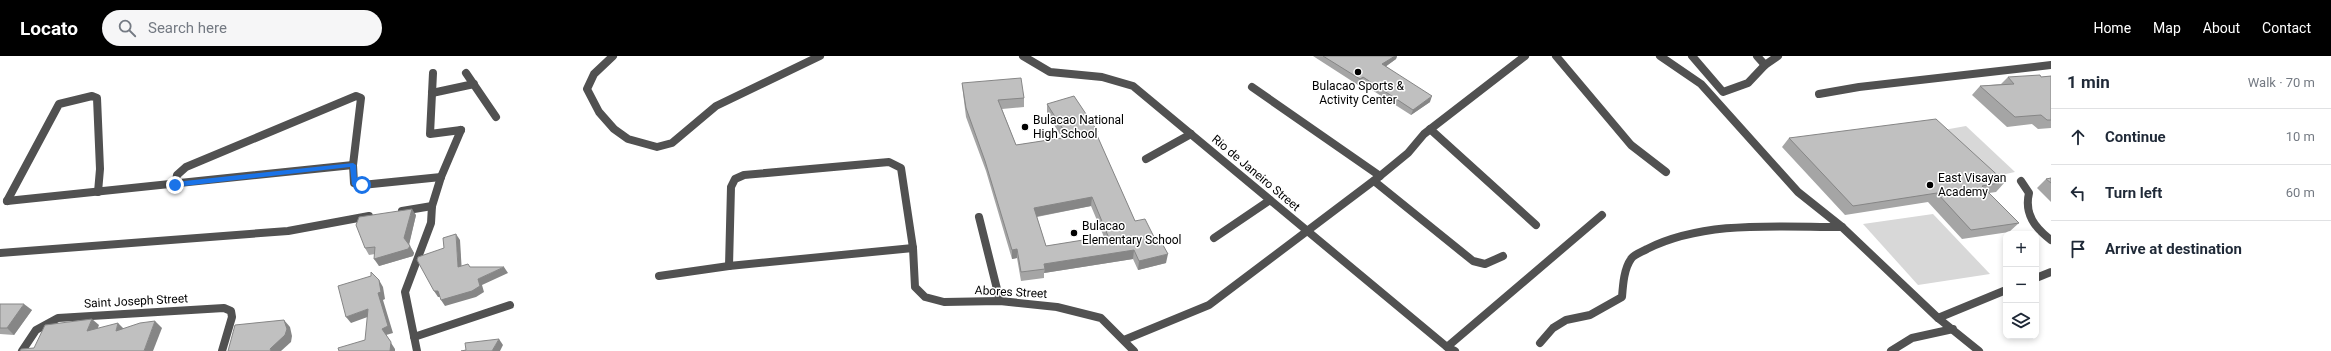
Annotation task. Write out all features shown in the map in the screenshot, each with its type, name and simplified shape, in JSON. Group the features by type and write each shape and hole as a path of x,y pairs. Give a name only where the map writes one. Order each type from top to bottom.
{"street":[{"path":"613,56 599,67 589,80 587,89 599,112 614,129 628,139 657,147 672,143 716,106 820,56"},
{"name":"Rio de Janeiro Street","path":"1023,56 1050,72 1102,77 1133,86 1452,349"},
{"path":"1124,340 1209,305 1306,230 1377,178 1408,153 1430,129 1525,56"},
{"path":"1556,56 1631,145 1666,172"},
{"path":"1660,56 1701,84 1761,153 1798,192 1842,227 1938,318 1979,351"},
{"path":"1692,56 1723,92 1748,83 1766,65 1778,56"},
{"path":"1757,56 1766,65"},
{"path":"1819,94 1859,87 2051,65"},
{"path":"417,351 405,292 431,223 432,206 441,177 462,130 430,134 433,73"},
{"path":"466,73 496,117"},
{"path":"432,93 474,84"},
{"path":"1252,87 1377,178 1473,261 1485,264 1503,256"},
{"path":"98,192 100,169 97,98 92,96 65,100 59,104 7,201 175,185 353,165"},
{"path":"175,185 178,175 186,167 356,96 361,98 353,165 354,183 362,185 441,177"},
{"path":"1430,129 1536,225"},
{"path":"1146,159 1191,134"},
{"name":"Abores Street","path":"729,266 731,187 735,179 744,175 881,162 896,164 901,168 913,248 915,287 925,297 944,302 1000,301 1057,307 1102,318 1134,351"},
{"path":"2021,181 2029,193 2026,203 2032,224 2051,240"},
{"path":"1214,238 1270,200"},
{"path":"396,212 432,206"},
{"path":"0,253 288,231 381,214"},
{"path":"1452,349 1602,216"},
{"path":"979,217 1000,301"},
{"path":"1540,343 1553,328 1566,320 1590,315 1622,297 1624,280 1631,258 1655,243 1696,234 1761,227 1842,227"},
{"path":"659,276 729,266 913,248"},
{"path":"2039,277 2051,272"},
{"path":"1938,318 2003,291"},
{"path":"414,338 510,304"},
{"name":"Saint Joseph Street","path":"22,351 30,334 44,323 58,318 224,308 231,311 232,317 222,351"},
{"path":"1891,351 1907,340 1931,332 1953,329"}],"shaded area":[{"path":"1966,126 2015,172 1987,178 1938,131"},
{"path":"1933,214 1990,274 1918,285 1863,224"}],"building":[{"path":"1323,56 1395,56 1382,64 1432,96 1413,110 1363,77 1360,79"},
{"path":"2040,75 2041,77 2051,76 2051,120 2047,120 2041,115 2015,117 1980,86 2014,84 2008,77"},
{"path":"1021,78 1024,98 998,100 1016,145 1068,137 1047,104 1074,96 1098,132 1096,133 1135,221 1145,219 1155,239 1159,238 1168,254 1139,261 1134,250 1044,264 1045,269 1021,272 1017,249 1012,250 985,161 966,108 962,83","holes":["1092,197 1108,236 1046,246 1034,208"]},
{"path":"1936,119 2005,182 1982,186 2019,223 1971,230 1937,193 1853,206 1789,138"},
{"path":"2051,178 2051,183 2046,179"},
{"path":"412,209 404,238 410,246 408,249 374,259 375,247 365,248 356,225 359,217"},
{"path":"456,234 458,267 468,264 470,267 504,267 478,279 480,286 472,291 441,300 438,291 434,291 417,260 418,257 444,248 443,238"},
{"path":"371,272 379,280 381,292 378,293 388,326 382,329 391,342 390,351 339,351 338,348 365,340 368,309 346,317 338,286 371,276"},
{"path":"0,304 24,304 7,328 0,328"},
{"path":"92,319 87,331 118,323 116,331 140,323 155,321 144,351 20,351 21,349 34,348 45,325"},
{"path":"284,320 287,329 285,335 270,349 271,351 228,351 235,325"},
{"path":"499,339 492,351 461,351 466,350 465,343"}],"place":[{"name":"Bulacao Sports & Activity Center","path":"1358,72"},
{"name":"Bulacao National High School","path":"1025,127"},
{"name":"East Visayan Academy","path":"1930,185"},
{"name":"Bulacao Elementary School","path":"1074,233"}],"route":[{"path":"175,185 353,165 354,183 362,185"}]}
